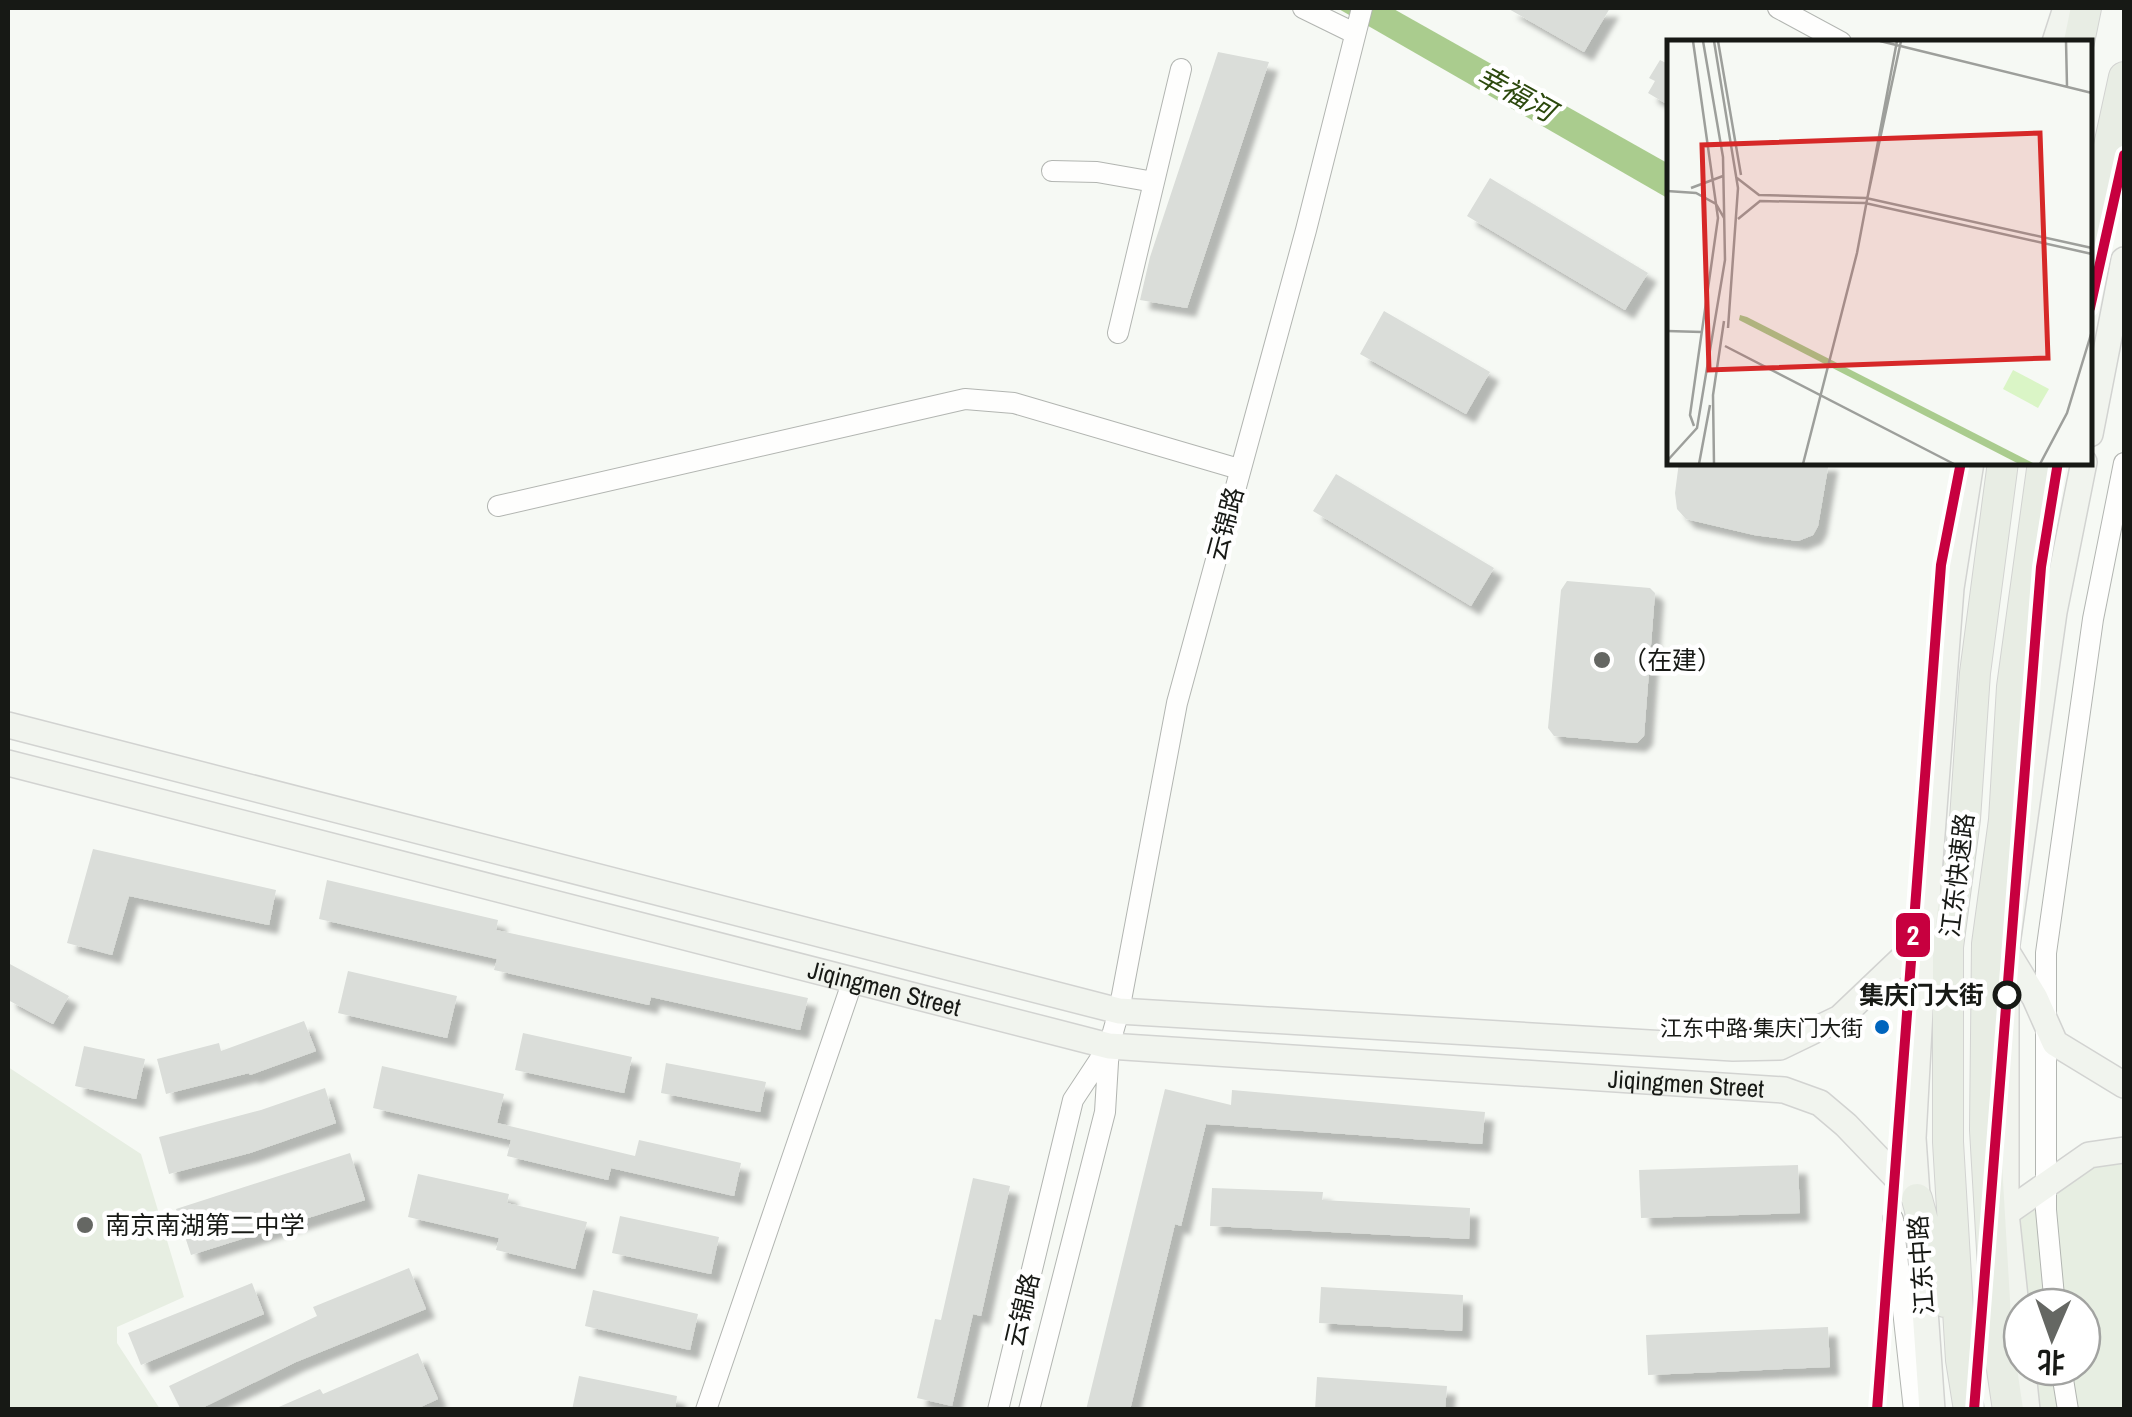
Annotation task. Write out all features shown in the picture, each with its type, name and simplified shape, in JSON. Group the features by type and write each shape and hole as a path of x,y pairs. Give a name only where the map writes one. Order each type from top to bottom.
{"highway":[{"path":"2079,40 2086,8"},
{"path":"2092,223 2124,77"},
{"name":"江东快速路","path":"1969,1410 1962,1360 1948,1142 1948,947 1965,819 1975,673 2003,465"},
{"name":"江东快速路","path":"2008,1410 1985,1130 1987,944 2004,820 2012,687 2043,465"},
{"path":"1905,1209 1962,1360"},
{"path":"2001,1360 2006,1213"}],"main road":[{"path":"2056,40 2066,8"},
{"path":"2092,424 2124,260"},
{"name":"江东中路","path":"1932,1410 1905,1209 1951,588 1971,465"},
{"path":"2027,1410 2006,1213 2006,950 2054,612 2083,465"},
{"name":"Jiqingmen Street","path":"8,725 1119,1012 1733,1048 1780,1047 1840,1018 1924,938"},
{"name":"Jiqingmen Street","path":"8,763 1109,1046 1784,1090 1820,1103 1846,1125 1905,1209"},
{"path":"2006,950 2055,1043 2124,1086"},
{"path":"2006,1213 2089,1155 2124,1150"}],"street":[{"path":"1304,8 1354,33"},
{"name":"云锦路","path":"1029,1410 1105,1112 1109,1046 1119,1012 1177,703 1362,8"},
{"path":"1778,8 1837,40"},
{"path":"1118,333 1181,69"},
{"path":"1052,172 1097,172 1154,182"},
{"path":"498,506 965,399 1014,404 1239,470"},
{"path":"2053,1287 2045,1185 2046,954 2093,619 2124,463"},
{"path":"706,1410 853,980"},
{"name":"云锦路","path":"998,1410 1073,1100 1109,1046"},
{"name":"江东中路","path":"1905,1209 1914,1410"}],"shaded area":[{"name":"南京南湖第二中学","path":"8,1067 141,1154 184,1297 117,1327 117,1343 160,1409 8,1409"},
{"path":"2124,1150 2124,1409 2027,1409 2024,1387 2102,1387 2102,1287 2014,1287 2006,1213 2089,1155"}],"water":[{"name":"幸福河","path":"1337,8 1392,8 1667,163 1667,198"}],"building":[{"path":"1507,8 1610,8 1584,52"},
{"path":"1218,52 1269,62 1187,308 1140,300 1150,257"},
{"path":"1660,60 1666,63 1667,104 1648,93 1655,81 1649,78"},
{"path":"1490,178 1648,273 1625,310 1467,216"},
{"path":"1384,311 1490,372 1466,414 1360,354"},
{"path":"1679,465 1828,465 1818,526 1813,535 1798,541 1686,519 1677,509"},
{"path":"1336,474 1494,568 1471,606 1313,511"},
{"name":"（在建）","path":"1567,581 1650,588 1655,593 1644,736 1637,743 1554,736 1548,728 1561,590"},
{"path":"93,849 276,890 269,925 129,896 112,955 67,943"},
{"path":"327,880 498,920 496,930 808,998 800,1030 651,997 649,1005 494,970 497,959 319,919"},
{"path":"8,963 69,996 53,1024 8,1000"},
{"path":"348,971 457,996 447,1038 338,1013"},
{"path":"304,1021 316,1051 250,1075 166,1094 157,1059 219,1043 221,1051"},
{"path":"523,1033 632,1057 624,1093 515,1070"},
{"path":"84,1046 145,1059 136,1099 75,1086"},
{"path":"666,1063 766,1082 760,1112 661,1093"},
{"path":"382,1066 504,1094 497,1123 635,1156 639,1140 741,1163 734,1196 611,1168 608,1180 507,1156 511,1140 373,1108"},
{"path":"325,1088 336,1123 250,1153 169,1174 159,1137"},
{"path":"1165,1089 1231,1105 1232,1090 1485,1112 1482,1144 1206,1124 1181,1226 1175,1224 1130,1410 1086,1410"},
{"path":"350,1153 365,1200 191,1255 176,1209"},
{"path":"1798,1165 1800,1213 1641,1218 1639,1170"},
{"path":"418,1174 509,1194 507,1203 587,1222 575,1269 496,1250 499,1238 408,1217"},
{"path":"973,1178 1010,1186 981,1316 973,1314 952,1406 917,1398 935,1319 941,1320"},
{"path":"1212,1188 1323,1192 1322,1200 1470,1208 1469,1239 1210,1226"},
{"path":"620,1216 719,1237 711,1274 612,1253"},
{"path":"409,1268 426,1309 296,1362 198,1410 181,1410 169,1386 317,1316 313,1307"},
{"path":"252,1283 264,1314 141,1365 128,1333"},
{"path":"1321,1287 1463,1295 1462,1331 1319,1323"},
{"path":"593,1290 698,1314 690,1350 585,1326"},
{"path":"1828,1327 1830,1367 1648,1375 1646,1335"},
{"path":"418,1353 438,1399 414,1410 272,1410 320,1389 323,1394"},
{"path":"579,1376 677,1396 675,1410 572,1410"},
{"path":"1317,1377 1447,1386 1445,1410 1315,1410"}],"transit line":[{"name":"2","path":"2092,299 2124,155"},
{"name":"2","path":"1877,1410 1941,565 1960,465"},
{"name":"2","path":"1974,1410 2041,567 2058,465"}],"place":[{"name":"（在建）","path":"1602,660"},
{"name":"集庆门大街","path":"2007,995"},
{"name":"江东中路·集庆门大街","path":"1882,1027"},
{"name":"南京南湖第二中学","path":"85,1225"}]}
